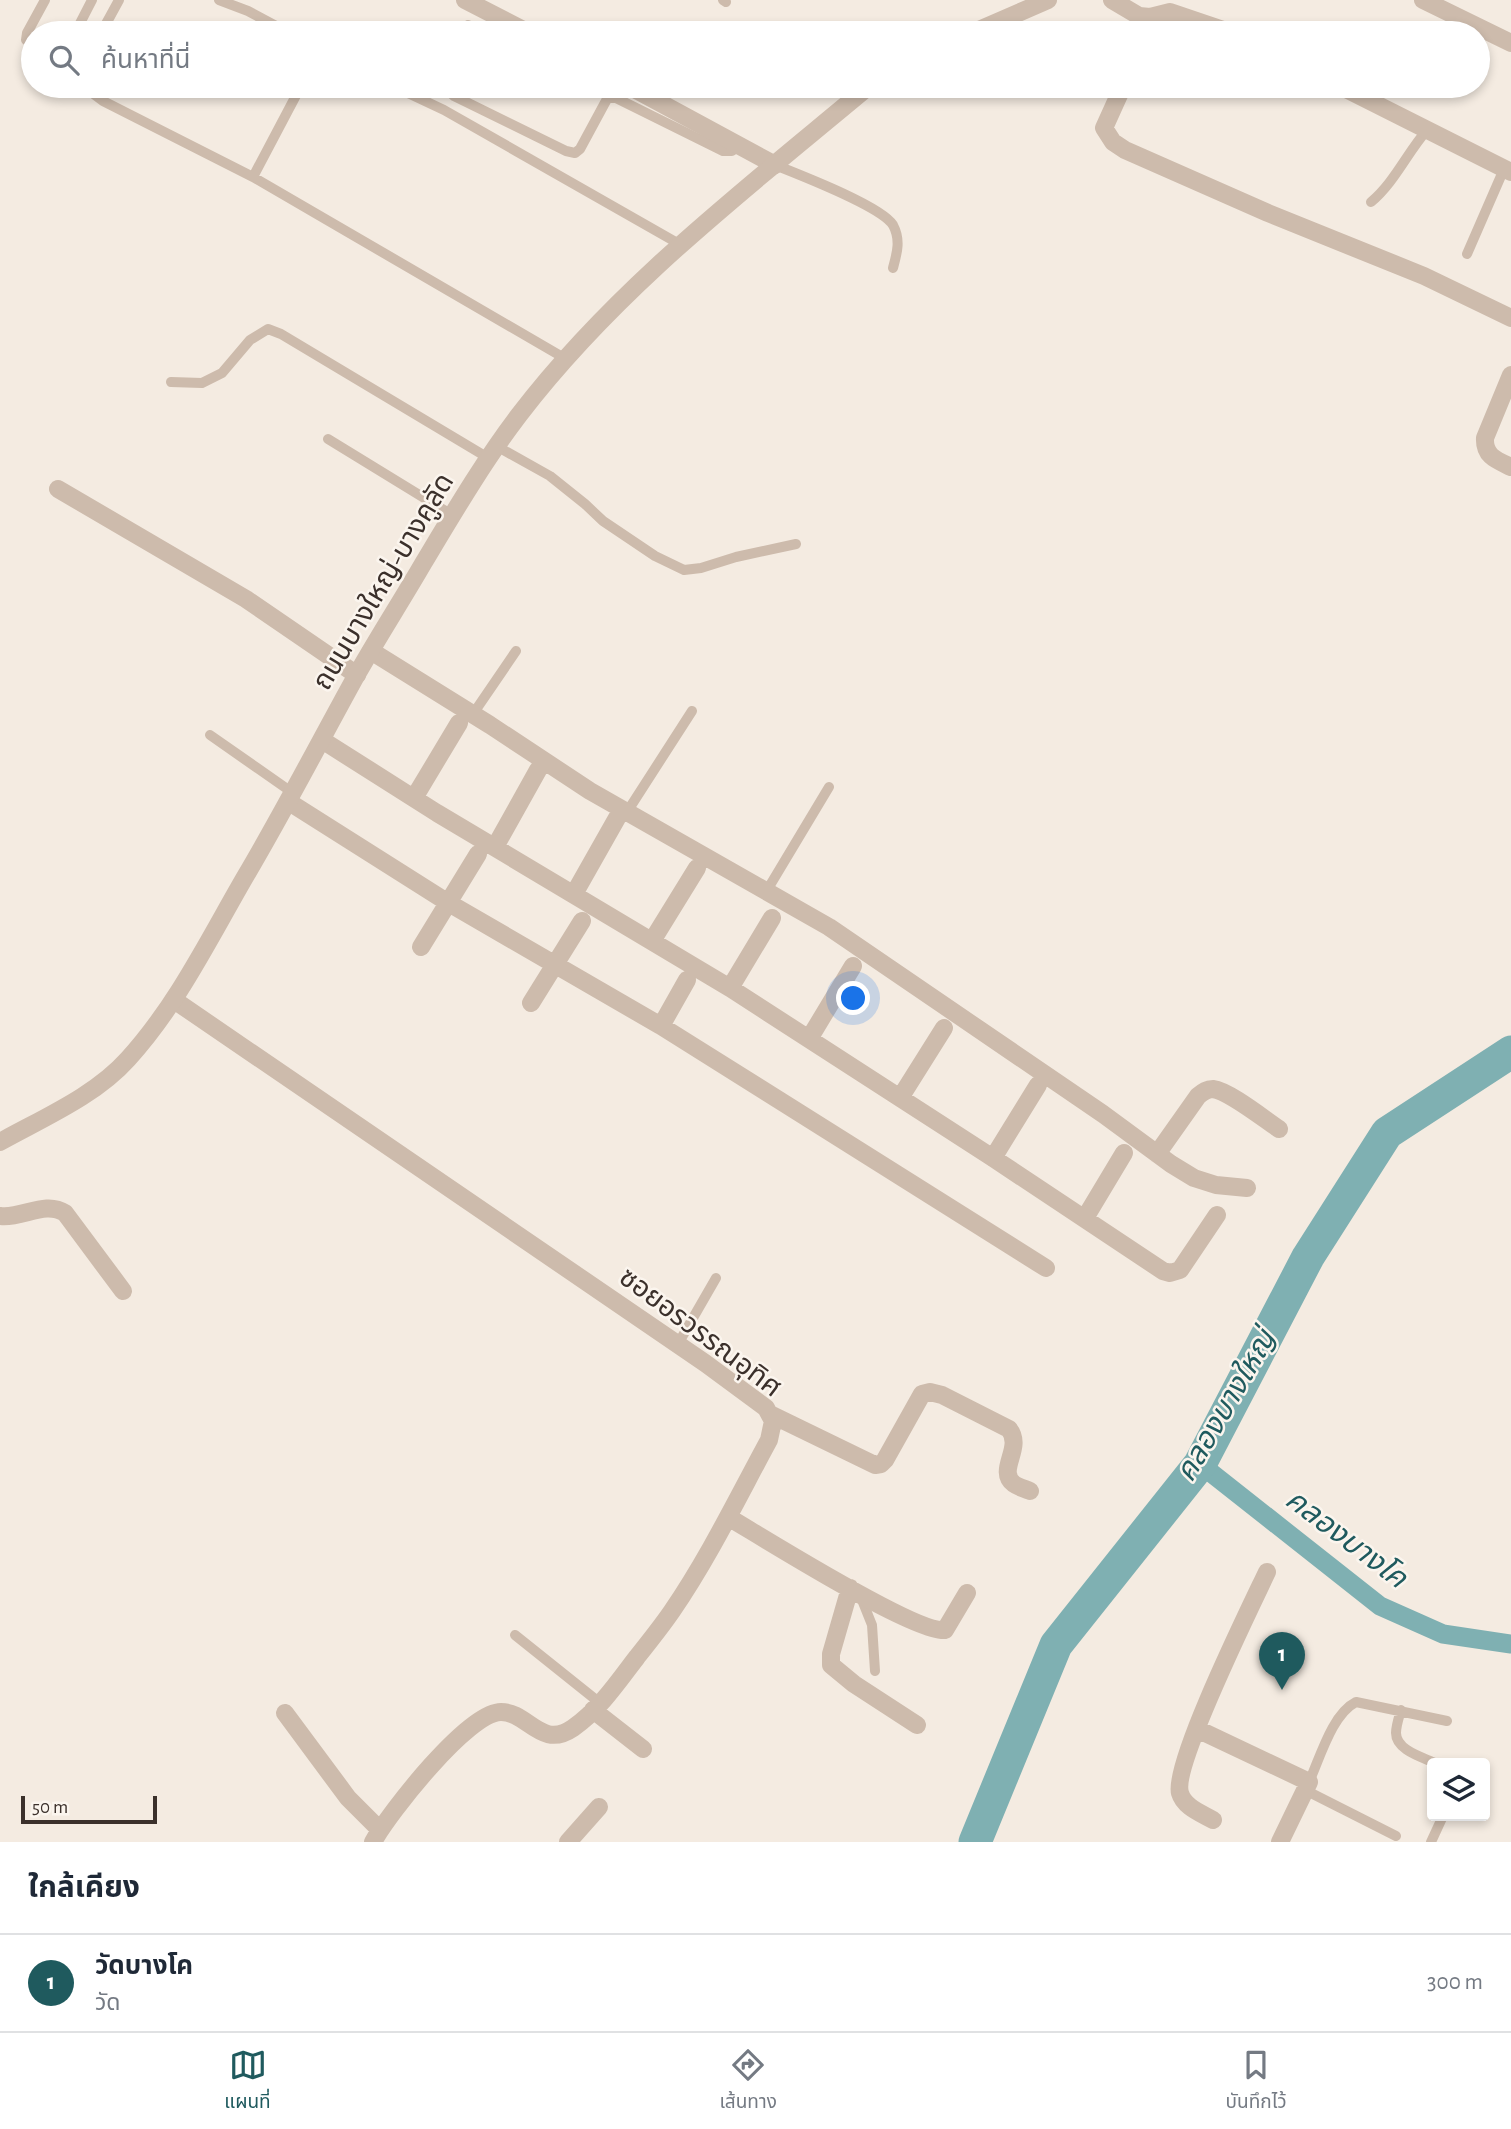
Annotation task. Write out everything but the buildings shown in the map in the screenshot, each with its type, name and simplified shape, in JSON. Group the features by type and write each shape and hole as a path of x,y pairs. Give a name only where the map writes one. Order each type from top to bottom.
{"street":[{"path":"1000,21 1048,0"},
{"path":"1112,0 1139,16 1150,17 1170,12 1197,21"},
{"path":"1423,0 1466,21"},
{"path":"473,2 507,21"},
{"path":"1156,21 1160,15"},
{"path":"1490,33 1511,43"},
{"path":"652,98 775,165"},
{"name":"ถนนบางใหญ่-บางคูลัด","path":"0,1142 104,1081 127,1060 174,1000 291,798 371,651 452,515 519,416 566,359 626,296 681,245 855,98"},
{"path":"1118,98 1104,128 1114,142 1125,150 1268,213 1423,276 1511,318"},
{"path":"1364,98 1507,171"},
{"path":"1511,375 1485,438 1488,454 1511,467"},
{"path":"58,489 246,599 357,675"},
{"path":"371,651 466,718 590,791 622,815 829,927 1194,1178 1216,1185 1247,1188"},
{"path":"414,797 466,718"},
{"path":"322,740 730,988 1163,1271 1170,1273 1180,1270 1217,1215"},
{"path":"495,847 538,770"},
{"path":"291,798 447,902 661,1026 1046,1268"},
{"path":"574,894 622,815"},
{"path":"421,947 478,854"},
{"path":"652,941 697,868"},
{"path":"730,988 772,918"},
{"path":"531,1003 582,921"},
{"path":"809,1040 853,966"},
{"path":"661,1026 687,980"},
{"name":"ซอยอรวรรณอุทิศ","path":"174,1000 678,1344 766,1408 773,1421 769,1440 728,1517 673,1610 597,1707 571,1729 557,1735 546,1735 507,1712 486,1716 454,1742 416,1781 379,1837"},
{"path":"900,1098 944,1028"},
{"path":"993,1158 1038,1085"},
{"path":"1157,1154 1198,1096 1206,1090 1215,1089 1228,1095 1279,1129"},
{"path":"1084,1218 1124,1153"},
{"path":"0,1216 14,1217 56,1207 65,1213 122,1291"},
{"path":"770,1414 875,1465 886,1460 922,1394 930,1392 942,1395 1014,1434 1016,1442 1008,1476 1014,1484 1030,1491"},
{"path":"728,1517 854,1590 930,1629 945,1630 967,1593"},
{"path":"1213,1820 1187,1805 1179,1789 1197,1729 1266,1572"},
{"path":"854,1590 831,1654 831,1665 917,1725"},
{"path":"597,1707 643,1749"},
{"path":"285,1713 379,1837"},
{"path":"1197,1729 1307,1786 1280,1842"},
{"path":"568,1842 599,1807"}],"lane":[{"path":"34,21 45,0"},
{"path":"81,21 92,0"},
{"path":"108,21 119,0"},
{"path":"219,0 267,21"},
{"path":"98,98 253,177 566,359"},
{"path":"253,177 295,98"},
{"path":"418,98 681,245"},
{"path":"458,98 566,152 575,153 580,149 607,99 610,98"},
{"path":"616,98 723,151 732,151 739,144"},
{"path":"1371,202 1383,192 1427,130"},
{"path":"775,165 876,210 892,225 899,246 893,268"},
{"path":"1467,254 1507,171"},
{"path":"171,382 202,383 222,373 250,341 268,329 494,453 550,476 603,521 655,556 684,570 796,544"},
{"path":"328,439 452,515"},
{"path":"466,718 516,651"},
{"path":"622,815 692,711"},
{"path":"210,735 291,798"},
{"path":"766,892 829,786"},
{"path":"678,1344 716,1278"},
{"path":"854,1590 872,1625 874,1671"},
{"path":"515,1635 597,1707"},
{"path":"1396,1836 1307,1786 1336,1720 1347,1707 1356,1702 1447,1721"},
{"path":"1401,1710 1396,1734 1399,1742 1407,1750 1427,1759"},
{"path":"1431,1842 1441,1821"}],"waterway":[{"name":"คลองบางใหญ่","path":"975,1842 1056,1645 1200,1464 1308,1257 1387,1133 1511,1052"},
{"name":"คลองบางโค","path":"1200,1464 1380,1606 1443,1634 1511,1644"}],"place":[{"name":"วัดบางโค","path":"1282,1690"}]}
